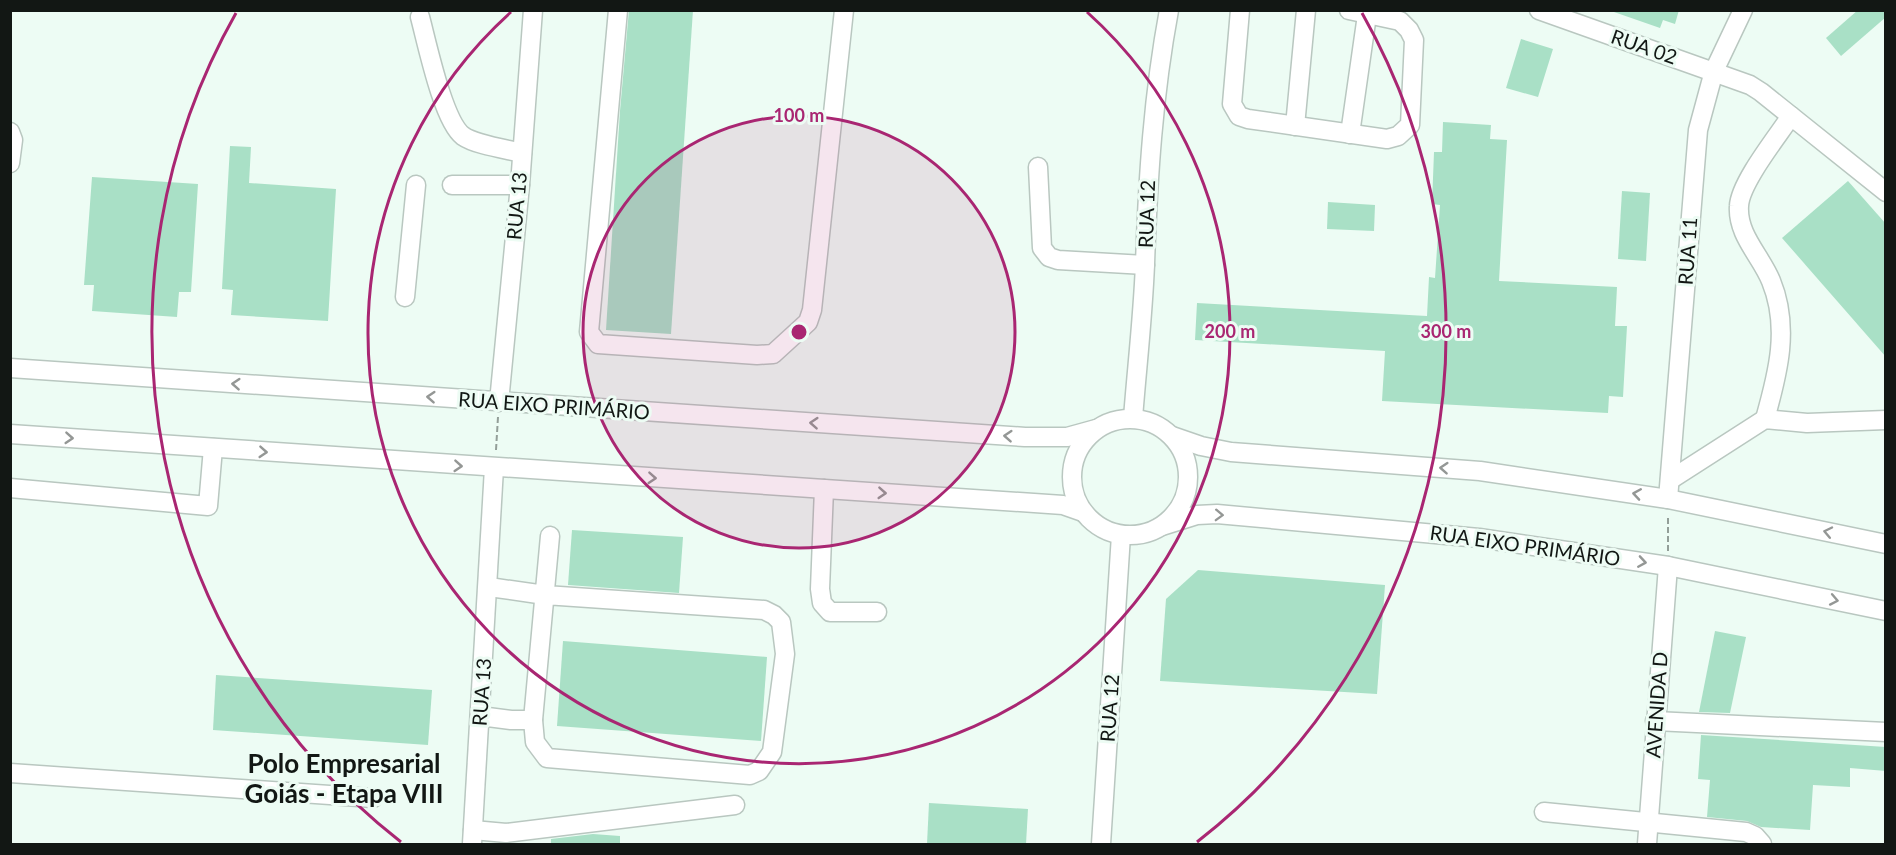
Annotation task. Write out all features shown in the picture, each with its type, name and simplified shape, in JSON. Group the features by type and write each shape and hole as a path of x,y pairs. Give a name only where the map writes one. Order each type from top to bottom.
{"street":[{"name":"RUA 13","path":"499,402 520,185 532,10"},
{"path":"618,10 589,332 598,344 758,355 773,354 808,322 812,310 844,10"},
{"name":"RUA 12","path":"1134,418 1145,265 1151,135 1158,68 1169,10"},
{"path":"1240,10 1232,104 1239,116 1387,139 1398,136 1410,125 1414,40 1409,30 1400,21 1349,10"},
{"path":"1295,126 1306,10"},
{"name":"RUA 02","path":"1539,10 1750,85 1886,192"},
{"name":"RUA 11","path":"1668,499 1698,130 1714,71 1743,10"},
{"path":"1350,134 1367,15"},
{"path":"420,17 446,109 453,124 462,135 473,141 522,153"},
{"path":"1765,419 1776,378 1782,324 1771,280 1746,236 1740,219 1739,205 1743,189 1791,116"},
{"path":"10,132 13,140 10,163"},
{"path":"1038,167 1042,248 1045,254 1058,260 1145,265"},
{"path":"405,297 416,185"},
{"path":"452,185 520,185"},
{"name":"RUA EIXO PRIMÁRIO","path":"10,368 1025,437 1067,437 1096,429"},
{"path":"1134,418 1161,427 1172,436 1182,450 1188,466 1188,483 1184,500 1175,515 1162,526 1143,535 1121,535 1107,531 1083,512 1074,496 1072,477 1074,459 1083,442 1096,429 1108,423 1134,418"},
{"path":"1670,480 1765,419 1807,423 1886,420"},
{"path":"10,434 1063,505 1083,512"},
{"path":"1172,436 1201,446 1231,452 1480,471 1668,499 1886,544"},
{"path":"10,488 208,506 213,448"},
{"name":"RUA 13","path":"473,837 494,468"},
{"path":"824,489 820,589 822,603 830,612 877,612"},
{"name":"RUA EIXO PRIMÁRIO","path":"1162,526 1197,515 1218,514 1479,538 1668,566 1886,611"},
{"name":"RUA 12","path":"1101,844 1121,535"},
{"path":"489,587 545,595 764,610 774,615 781,622 785,654 772,752 759,771 750,775 547,758 535,742 533,720 545,595 550,536"},
{"name":"AVENIDA D","path":"1647,844 1668,566"},
{"path":"480,716 533,720"},
{"path":"1655,721 1886,732"},
{"path":"10,773 373,798"},
{"path":"473,837 735,805"},
{"path":"1544,812 1746,832 1755,836 1762,844"}],"path":[{"path":"494,468 499,402"},
{"path":"1668,499 1668,566"}],"building":[{"path":"629,10 693,10 671,334 606,330"},
{"path":"1614,10 1679,10 1675,24 1663,20 1660,28 1614,12"},
{"path":"1858,10 1886,10 1886,17 1841,56 1826,38"},
{"path":"1521,39 1553,49 1538,97 1506,88"},
{"path":"1443,122 1491,125 1490,139 1507,140 1499,281 1617,287 1615,326 1627,326 1623,397 1609,396 1608,413 1382,401 1385,351 1195,340 1197,303 1427,316 1429,277 1435,278 1440,205 1432,204 1434,152 1442,152"},
{"path":"230,146 251,147 249,183 336,189 328,321 231,315 233,290 222,289"},
{"path":"92,177 198,184 191,292 179,292 177,317 92,311 94,285 84,285"},
{"path":"1848,181 1886,224 1886,357 1782,238"},
{"path":"1622,191 1650,193 1646,261 1618,259"},
{"path":"1328,202 1375,205 1374,231 1327,229"},
{"path":"572,530 683,537 679,593 568,585"},
{"path":"1198,570 1385,585 1377,694 1160,681 1166,599"},
{"path":"1715,631 1746,637 1730,713 1699,712"},
{"path":"563,641 767,657 761,741 557,726"},
{"path":"216,675 432,690 428,745 213,730"},
{"path":"1701,735 1886,747 1886,771 1850,768 1850,787 1813,785 1810,830 1761,827 1747,821 1707,817 1710,780 1698,779"},
{"path":"929,803 1028,809 1026,844 927,844"},
{"path":"593,834 620,836 620,844 551,844 551,839"}],"district":[{"name":"Polo Empresarial Goiás - Etapa VIII","path":"344,779"}]}
